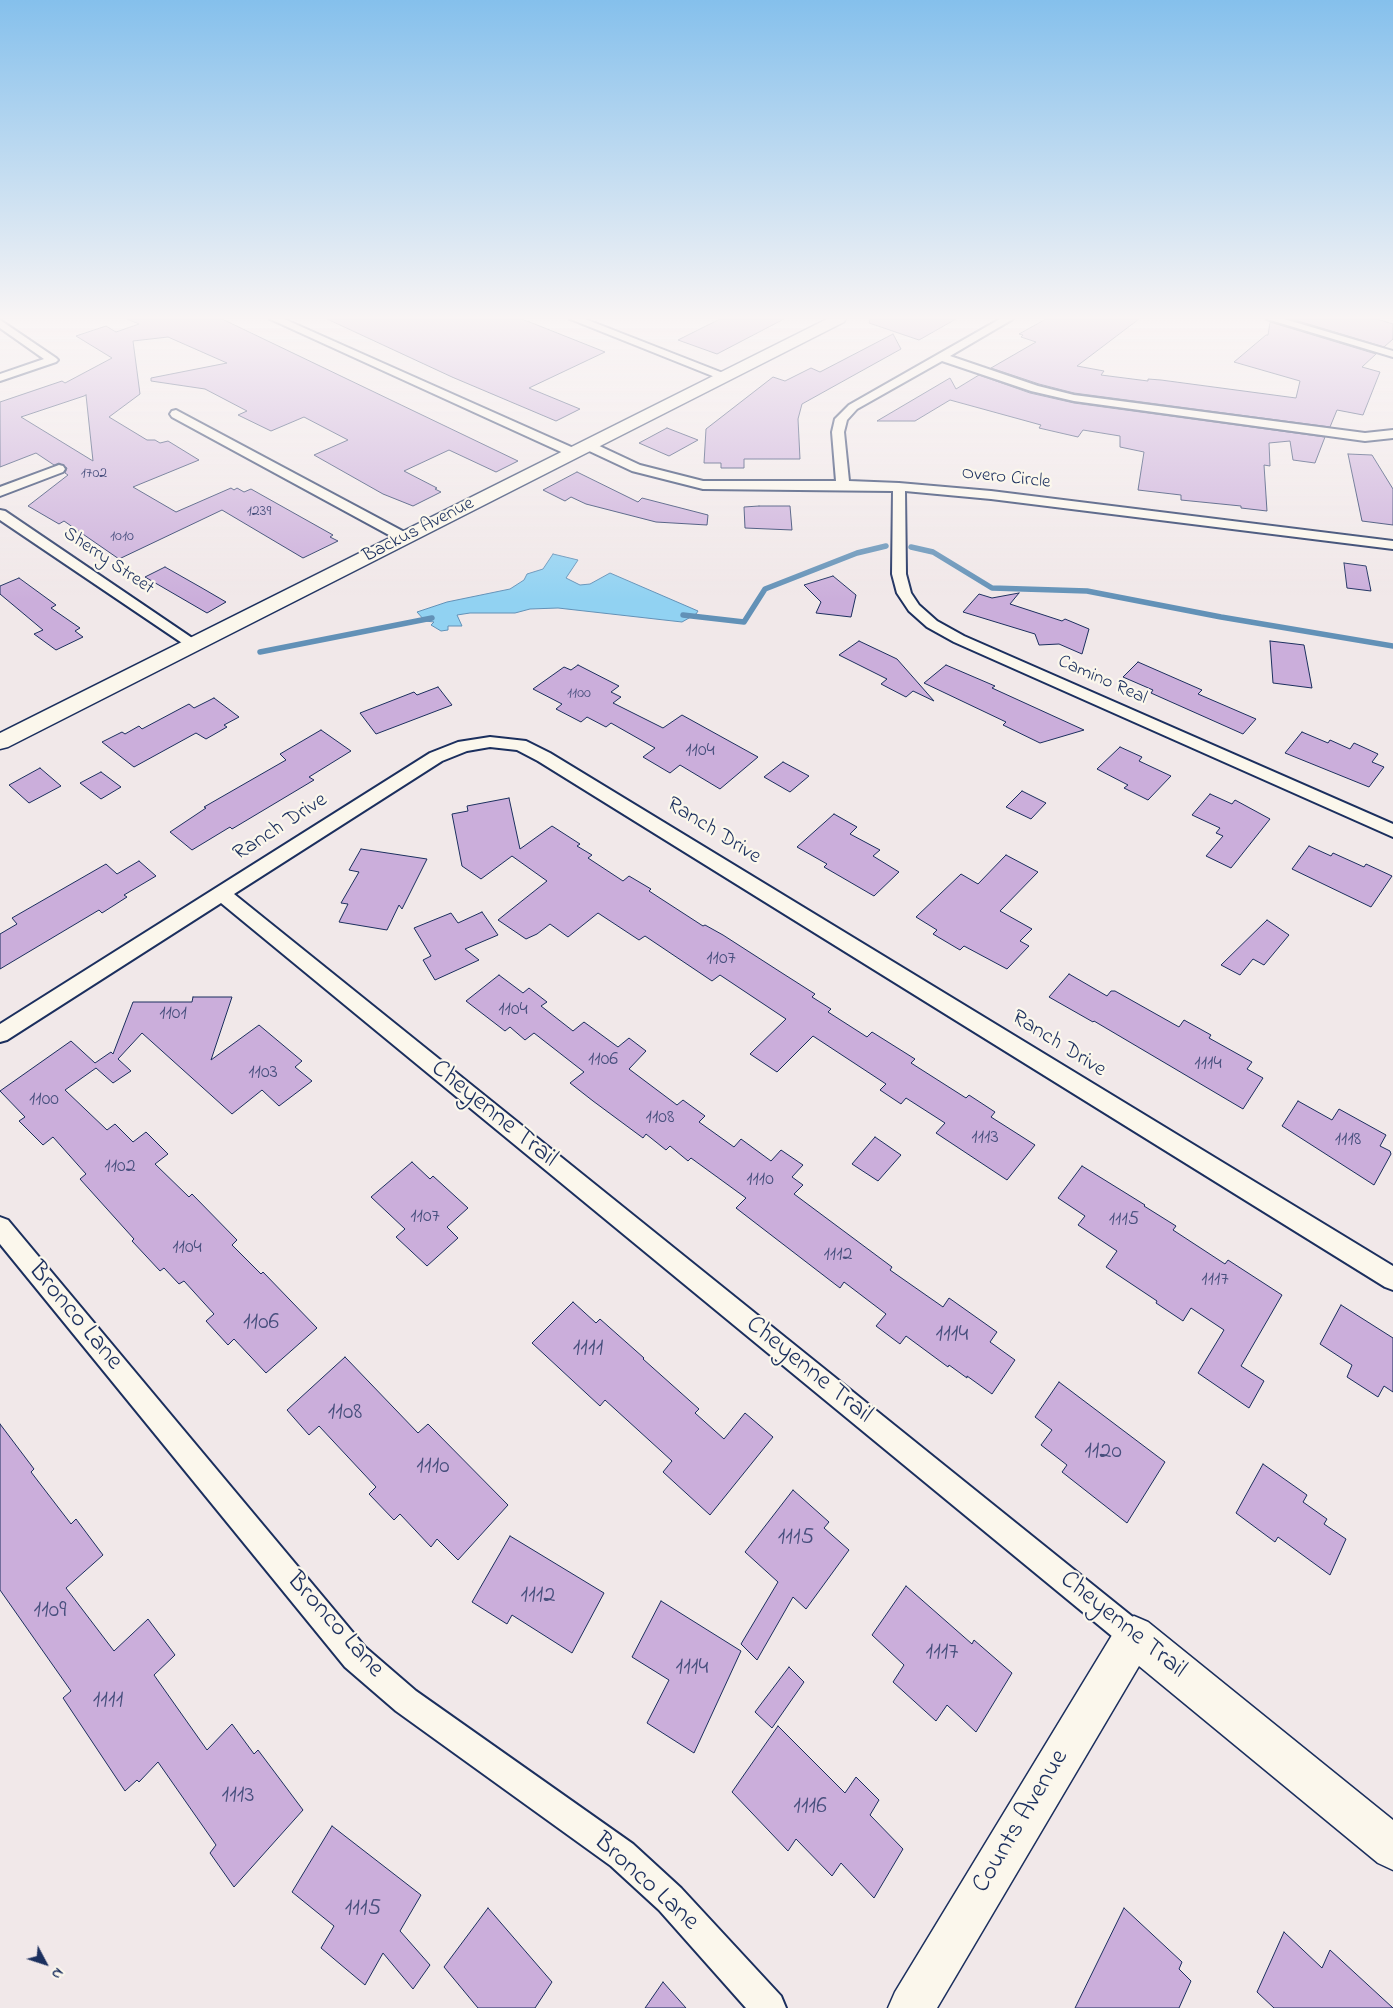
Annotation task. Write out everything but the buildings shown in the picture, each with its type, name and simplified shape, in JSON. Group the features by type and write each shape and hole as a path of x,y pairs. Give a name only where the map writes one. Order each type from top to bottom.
{"street":[{"name":"Overo Circle","path":"495,413 582,450 636,468 703,485 843,484 992,495 1393,546"},
{"name":"Backus Avenue","path":"0,742 655,413"},
{"path":"843,484 838,432 841,419 848,413"},
{"path":"1187,413 1365,436 1393,434"},
{"path":"176,414 405,538"},
{"path":"0,492 59,469"},
{"name":"Camino Real","path":"899,487 899,574 904,592 914,608 932,624 958,639 1393,831"},
{"name":"Sherry Street","path":"0,514 194,644"},
{"name":"Ranch Drive","path":"0,1034 436,757 464,746 490,742 520,745 562,767 1393,1278"},
{"name":"Cheyenne Trail","path":"222,894 1393,1848"},
{"name":"Bronco Lane","path":"0,1227 355,1657 406,1701 622,1855 670,1899 768,2008"},
{"name":"Counts Avenue","path":"911,2008 1134,1636"}],"water":[{"path":"553,554 578,560 566,578 580,585 590,584 610,573 698,611 682,622 558,608 530,609 515,613 470,613 457,615 462,626 448,626 448,630 441,631 431,625 434,622 425,621 417,612 447,602 510,589 524,580 527,574 543,569"}],"waterway":[{"path":"683,615 744,622 765,589 857,553 886,546"},
{"path":"911,547 933,552 992,588 1087,591 1221,617 1393,646"},
{"path":"260,652 432,618"}]}
